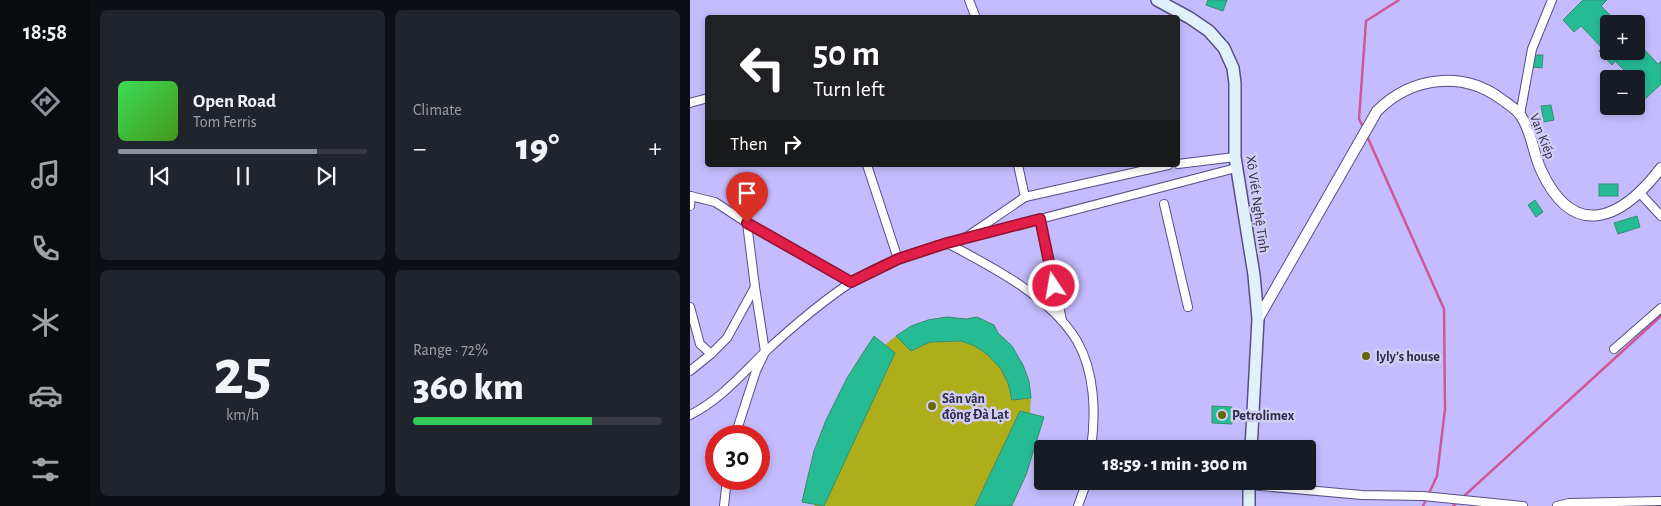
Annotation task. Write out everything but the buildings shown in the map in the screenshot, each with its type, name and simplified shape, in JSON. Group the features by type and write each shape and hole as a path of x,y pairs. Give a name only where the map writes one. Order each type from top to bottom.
{"main road":[{"name":"Xô Viết Nghệ Tĩnh","path":"1157,0 1209,31 1224,48 1233,68 1235,83 1236,163 1254,275 1258,319 1251,440"},
{"path":"1249,490 1249,506"}],"street":[{"path":"969,0 975,15"},
{"path":"1520,114 1532,49 1552,0"},
{"name":"Vạn Kiếp","path":"1258,319 1378,111 1394,96 1410,88 1442,80 1456,80 1491,92 1520,114 1526,124 1540,168 1548,183 1556,196 1570,208 1580,213 1595,217 1612,212 1627,203 1649,184 1661,168"},
{"path":"690,104 705,99"},
{"path":"1180,164 1236,163"},
{"path":"690,415 733,384 765,352 808,315 851,282 898,259 947,243 1040,219 1236,163"},
{"path":"868,167 898,259"},
{"path":"1018,167 1025,196"},
{"path":"962,240 1025,196 1159,167"},
{"path":"1639,192 1661,216"},
{"path":"690,206 691,196 715,202 747,223 851,282"},
{"path":"1164,204 1188,307"},
{"path":"1040,219 1062,320"},
{"path":"739,425 756,371 765,352 747,223"},
{"path":"947,243 976,258 1024,289 1047,305 1062,320 1078,342 1092,387 1092,440"},
{"path":"690,371 711,354 726,338 755,288"},
{"path":"690,307 700,344 711,354"},
{"path":"1614,349 1661,308"},
{"path":"724,506 726,490"},
{"path":"1078,506 1084,490"},
{"path":"1315,490 1362,495 1423,496 1523,506"},
{"path":"1557,506 1569,503 1661,502"}],"shaded area":[{"name":"Sân vận động Đà Lạt","path":"947,317 966,319 977,317 994,325 998,333 1012,346 1023,365 1029,381 1030,413 1044,417 1037,440 1034,440 1034,449 1026,475 1012,506 815,506 814,504 802,502 813,458 829,415 849,375 874,336 885,345 914,325"}],"waterway":[{"path":"1364,129 1359,119 1366,21 1399,0"},
{"path":"1367,136 1444,309 1445,409 1437,476 1423,506"},
{"path":"1463,497 1661,316"},
{"path":"1453,506 1459,501"}],"place":[{"name":"lyly’s house","path":"1366,356"},
{"name":"Sân vận động Đà Lạt","path":"932,406"},
{"name":"Petrolimex","path":"1222,415"}],"route":[{"path":"747,223 851,282 898,259 947,243 1040,219 1054,286"}]}
